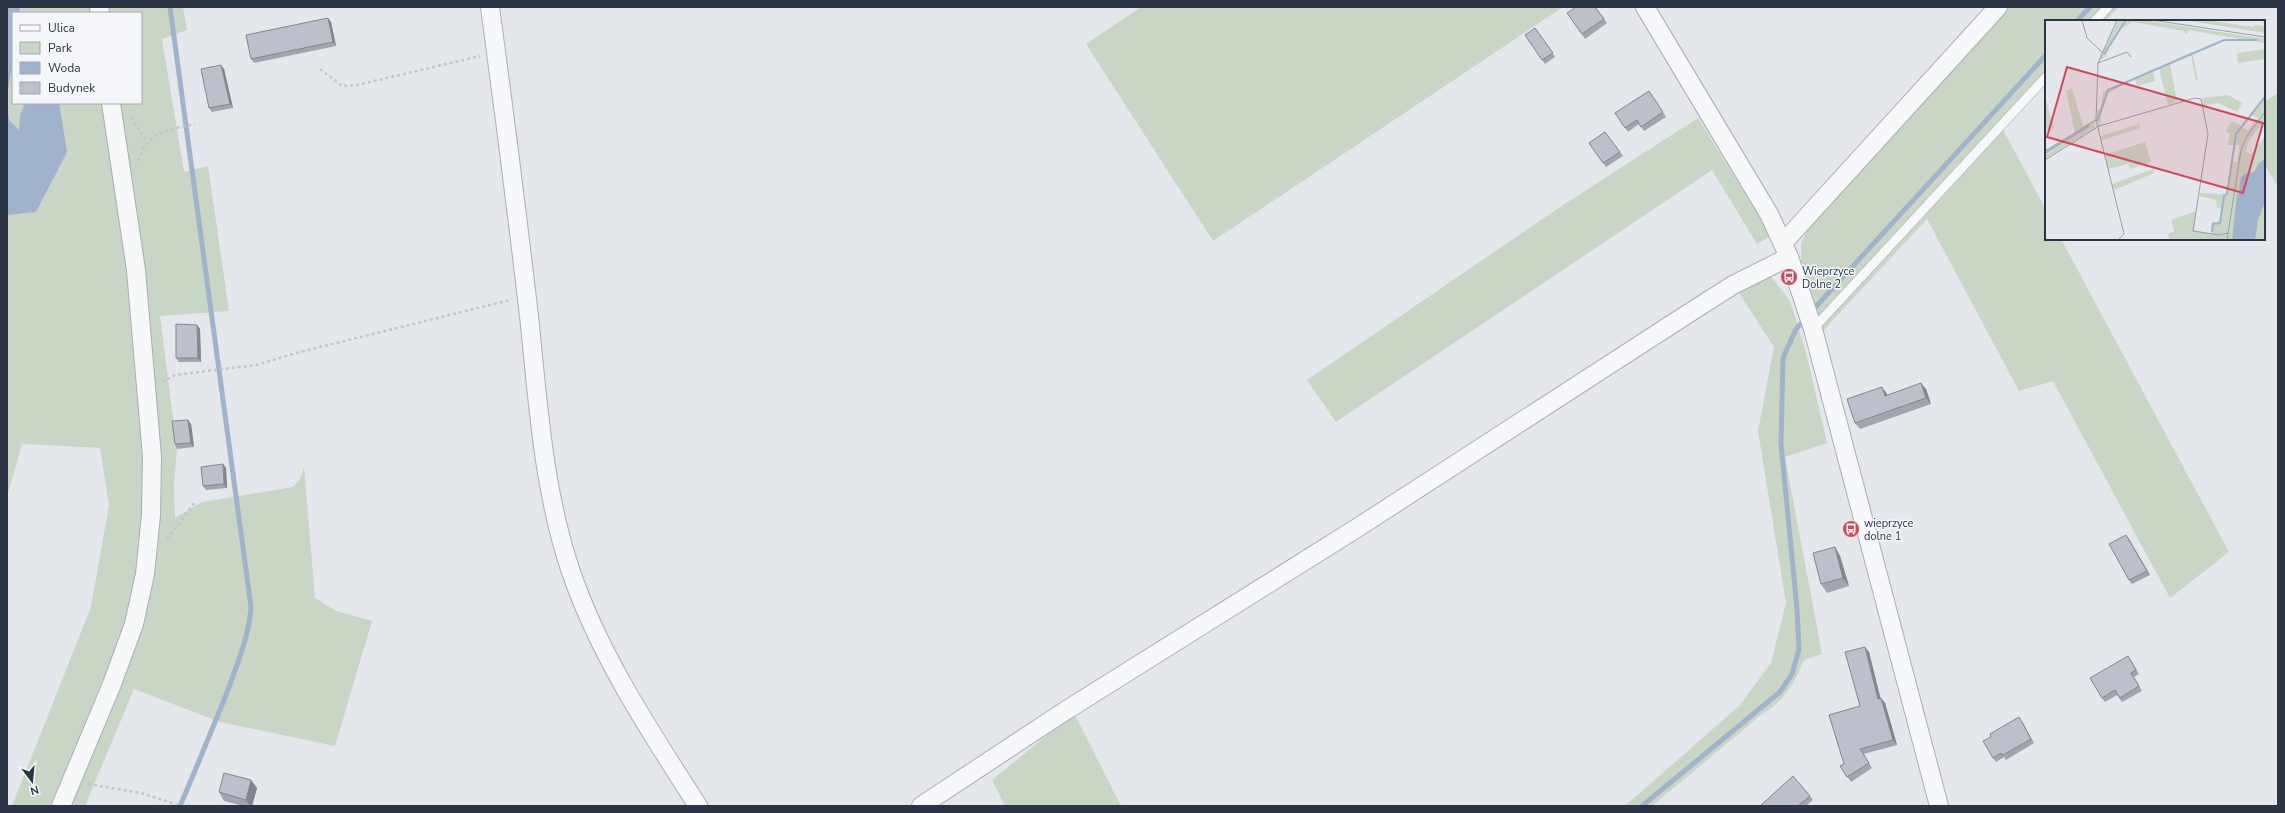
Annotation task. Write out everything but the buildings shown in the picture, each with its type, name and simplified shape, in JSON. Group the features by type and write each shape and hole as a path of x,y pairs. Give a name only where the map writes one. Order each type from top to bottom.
{"street":[{"path":"490,7 550,495 570,571 602,646 641,714 698,806"},
{"path":"1645,7 1769,214 1786,250 1813,329 1939,806"},
{"path":"921,806 1065,711 1357,528 1786,250 1998,7"},
{"path":"61,806 112,684 134,624 145,574 151,515 152,457 136,270 111,104"}],"lane":[{"path":"2096,20 2108,7"},
{"path":"1813,329 2045,78"}],"path":[{"path":"320,69 342,86 357,85 470,58 488,55 497,56"},
{"path":"131,116 147,142"},
{"path":"135,168 147,142 158,134 195,124"},
{"path":"148,403 160,383 175,375 256,365 296,353 468,310 514,300 527,300"},
{"path":"164,543 196,501"},
{"path":"71,781 141,793 181,806"}],"green space":[{"path":"7,7 183,7 187,30 162,39 184,172 208,166 229,311 160,316 177,449 174,485 175,518 202,502 293,487 300,479 304,467 315,598 336,611 372,621 335,746 220,722 134,689 85,806 12,806 91,607 109,505 100,448 22,444 7,497"},
{"path":"1141,7 1563,7 1213,241 1086,44"},
{"path":"2010,7 2119,7 2106,20 2045,20 2045,82 2001,126 2045,208 2045,240 2062,240 2229,552 2170,598 2053,381 2019,391 1927,219 1821,333 1801,263 1801,243 1810,225"},
{"path":"2278,93 2278,187 2265,166 2265,101"},
{"path":"1698,118 1771,236 1757,244 1712,170 1336,422 1307,380 1557,209"},
{"path":"1769,274 1790,301 1806,352 1827,443 1785,457 1822,654 1804,660 1792,685 1776,704 1652,806 1625,806 1739,706 1771,663 1786,603 1758,431 1774,347 1737,290"},
{"path":"1074,713 1121,806 1005,806 992,780"}],"water":[{"path":"7,7 20,7 19,12 12,12 12,68 7,95"},
{"path":"7,104 9,120 19,130 20,116 25,104 59,104 67,152 36,212 7,215"}],"waterway":[{"path":"170,7 251,607 248,629 238,663 180,806"},
{"path":"2078,20 2090,7"},
{"path":"1811,312 2045,56"},
{"path":"1642,806 1780,692 1792,674 1799,649 1797,609 1781,444 1783,358 1796,329 1806,318"}],"place":[{"name":"Wieprzyce Dolne 2","path":"1789,277"},
{"name":"wieprzyce dolne 1","path":"1851,529"}]}
